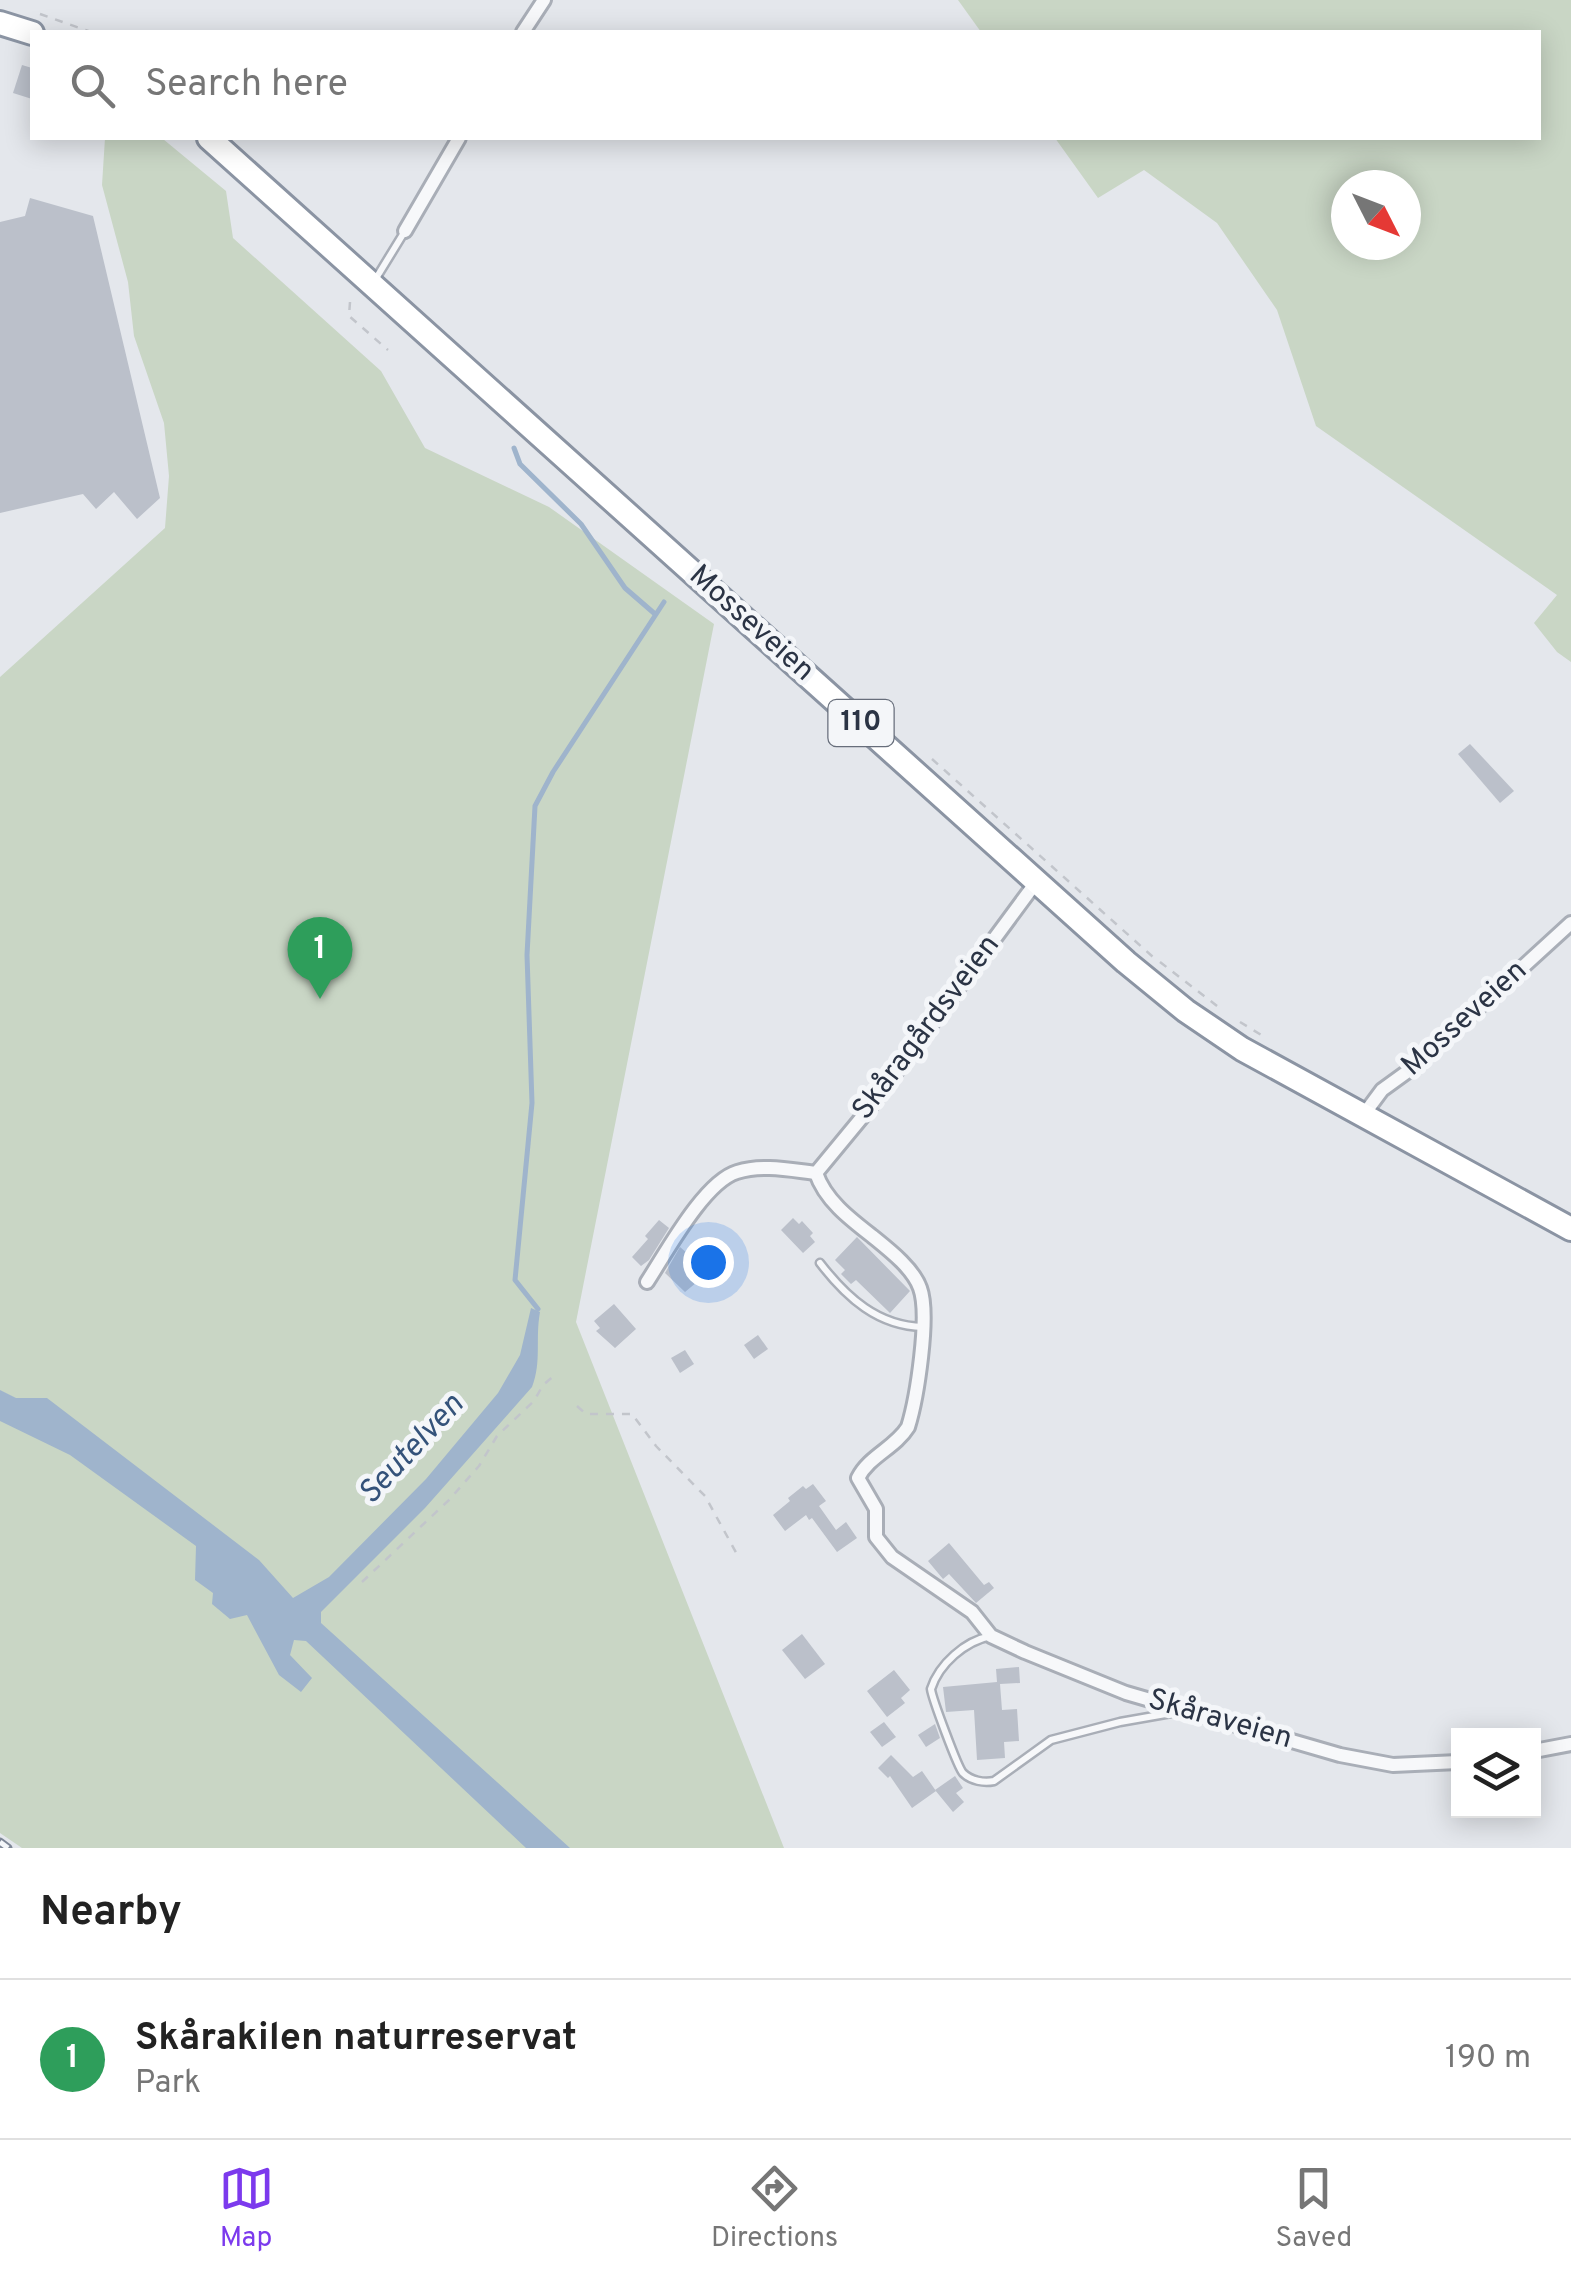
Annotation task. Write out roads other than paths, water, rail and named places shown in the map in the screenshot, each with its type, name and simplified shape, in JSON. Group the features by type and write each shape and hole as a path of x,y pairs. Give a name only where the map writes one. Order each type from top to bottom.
{"highway":[{"path":"0,23 32,22"},
{"name":"Mosseveien","path":"211,140 1036,881 1186,1011 1362,1117 1571,1229"}],"street":[{"path":"525,30 544,0"},
{"path":"405,231 458,140"},
{"name":"Skåragårdsveien","path":"816,1173 879,1096 1036,881"},
{"name":"Mosseveien","path":"1362,1117 1382,1090 1571,923"},
{"path":"646,1282 696,1210 733,1172 764,1167 816,1173 826,1194 920,1288 924,1327 908,1427 858,1478 876,1509 876,1537 892,1558 972,1612 991,1636"},
{"name":"Skåraveien","path":"991,1636 1109,1686 1340,1755 1392,1765 1451,1762"},
{"path":"1541,1750 1571,1744"}],"lane":[{"path":"372,285 405,231"},
{"path":"820,1263 834,1281 874,1316 900,1326 924,1327"},
{"path":"991,1636 970,1644 949,1660 934,1681 932,1698 964,1774 987,1783 1000,1778 1051,1740 1120,1722 1188,1712"}],"water":[{"path":"531,1308 540,1312 532,1387 425,1508 321,1612 321,1623 570,1848 526,1848 306,1641 294,1640 290,1655 312,1678 301,1692 279,1675 247,1615 230,1619 212,1604 213,1593 195,1580 196,1546 70,1455 0,1421 0,1390 16,1398 47,1398 259,1560 293,1598 329,1577 426,1479 498,1393 520,1355"}],"waterway":[{"path":"514,448 520,464 581,524 625,588 655,614"},
{"path":"538,1309 515,1280 532,1103 527,955 535,806 664,602"}],"railway":[{"path":"0,1842 8,1848"}],"place":[{"name":"Skårakilen naturreservat","path":"320,999"}],"water label":[{"name":"Seutelven","path":"412,1450"}]}
